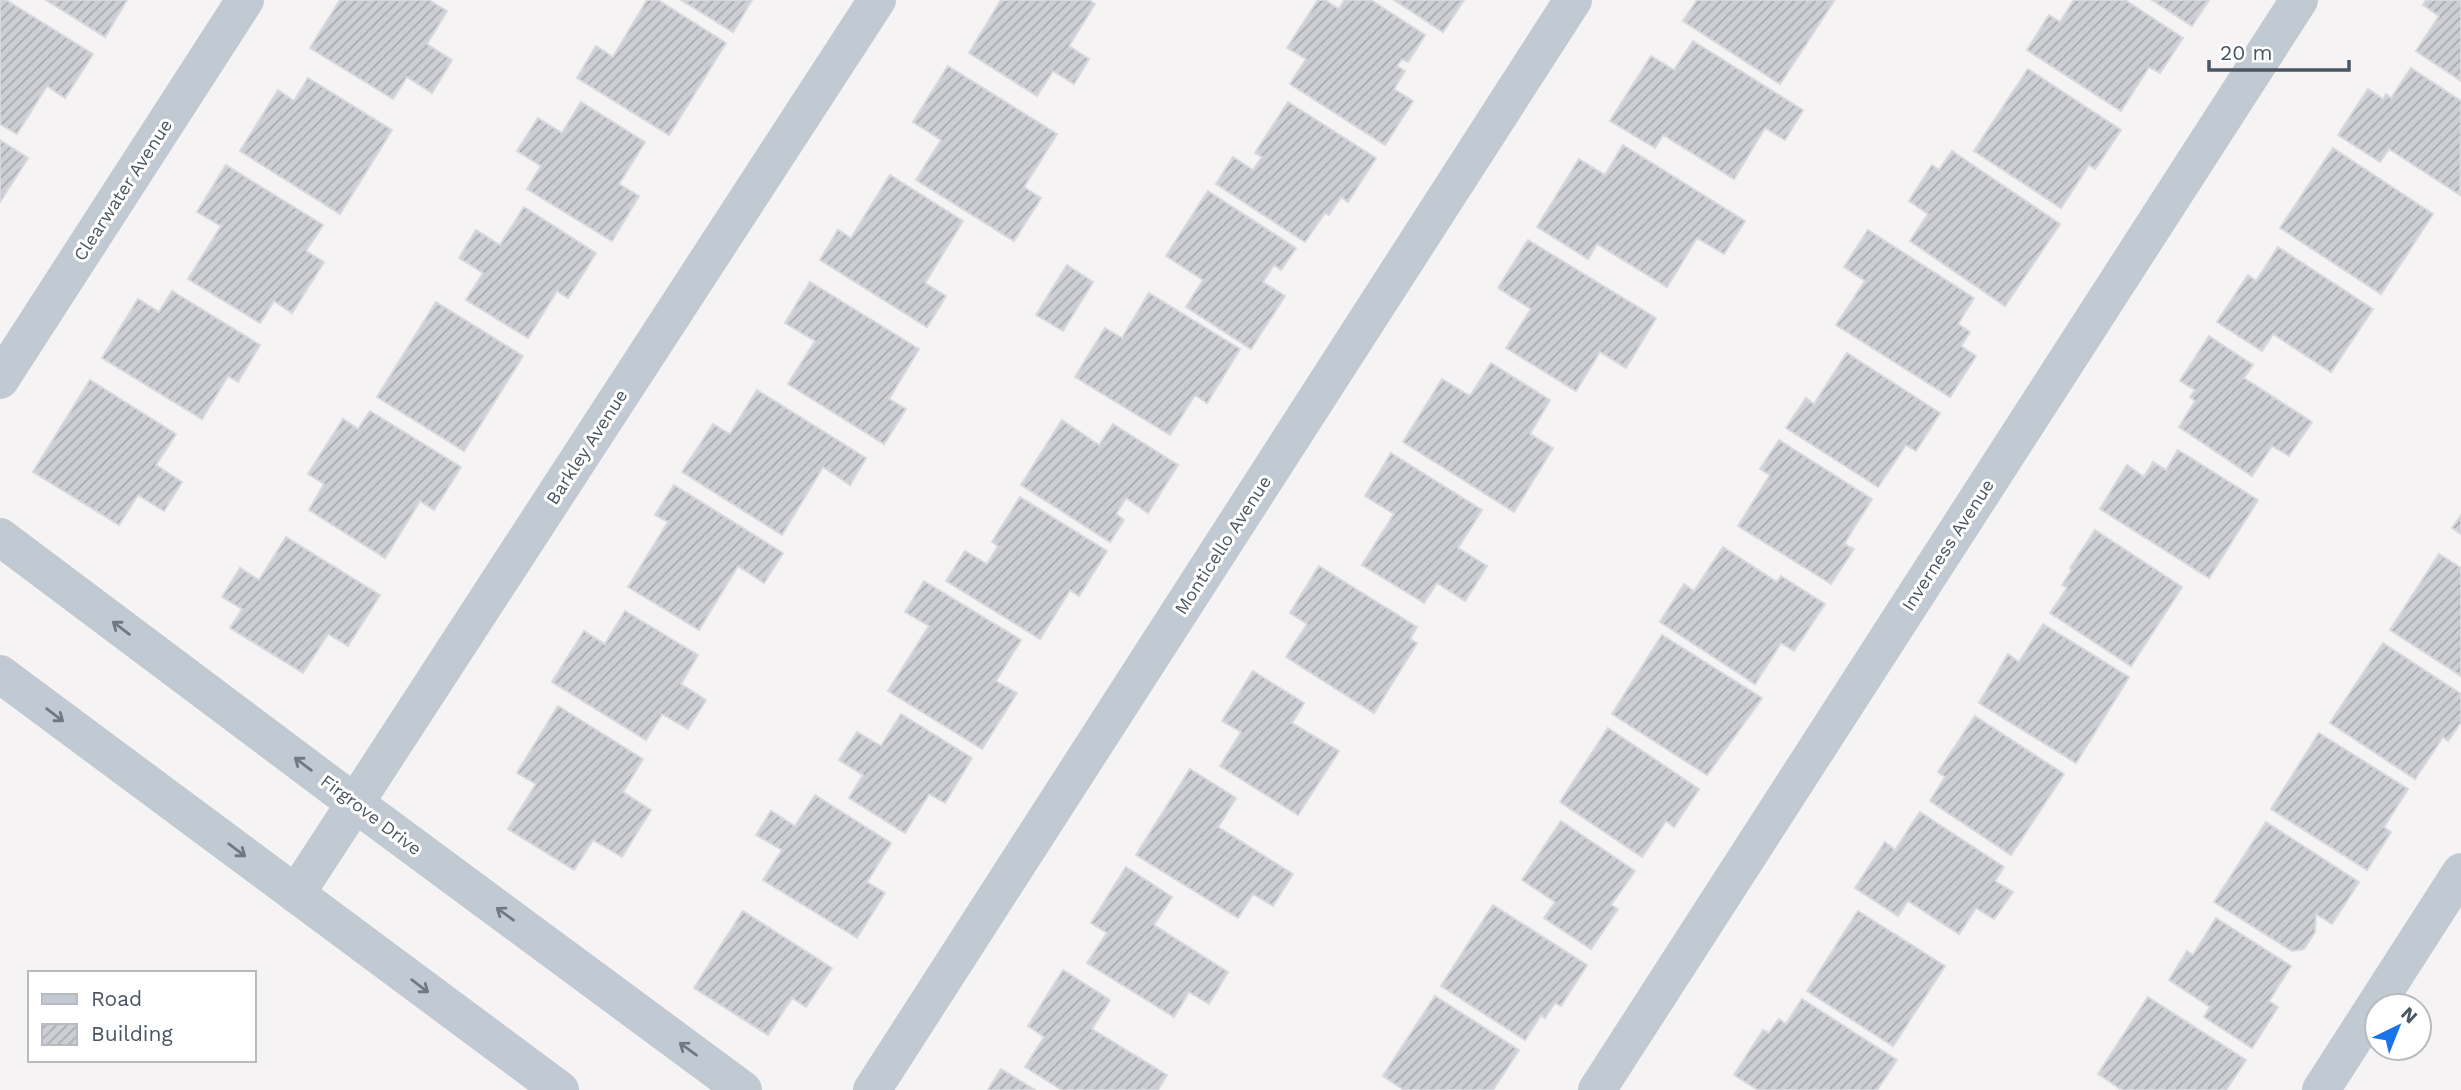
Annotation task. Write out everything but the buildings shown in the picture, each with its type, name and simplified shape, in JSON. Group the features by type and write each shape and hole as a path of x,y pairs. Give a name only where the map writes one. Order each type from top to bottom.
{"street":[{"name":"Clearwater Avenue","path":"0,380 246,0"},
{"name":"Barkley Avenue","path":"296,894 877,0"},
{"name":"Monticello Avenue","path":"873,1090 1573,0"},
{"name":"Inverness Avenue","path":"1598,1090 2299,0"},
{"name":"Firgrove Drive","path":"0,537 743,1090"},
{"path":"0,674 560,1090"},
{"path":"2321,1090 2461,872"}]}
